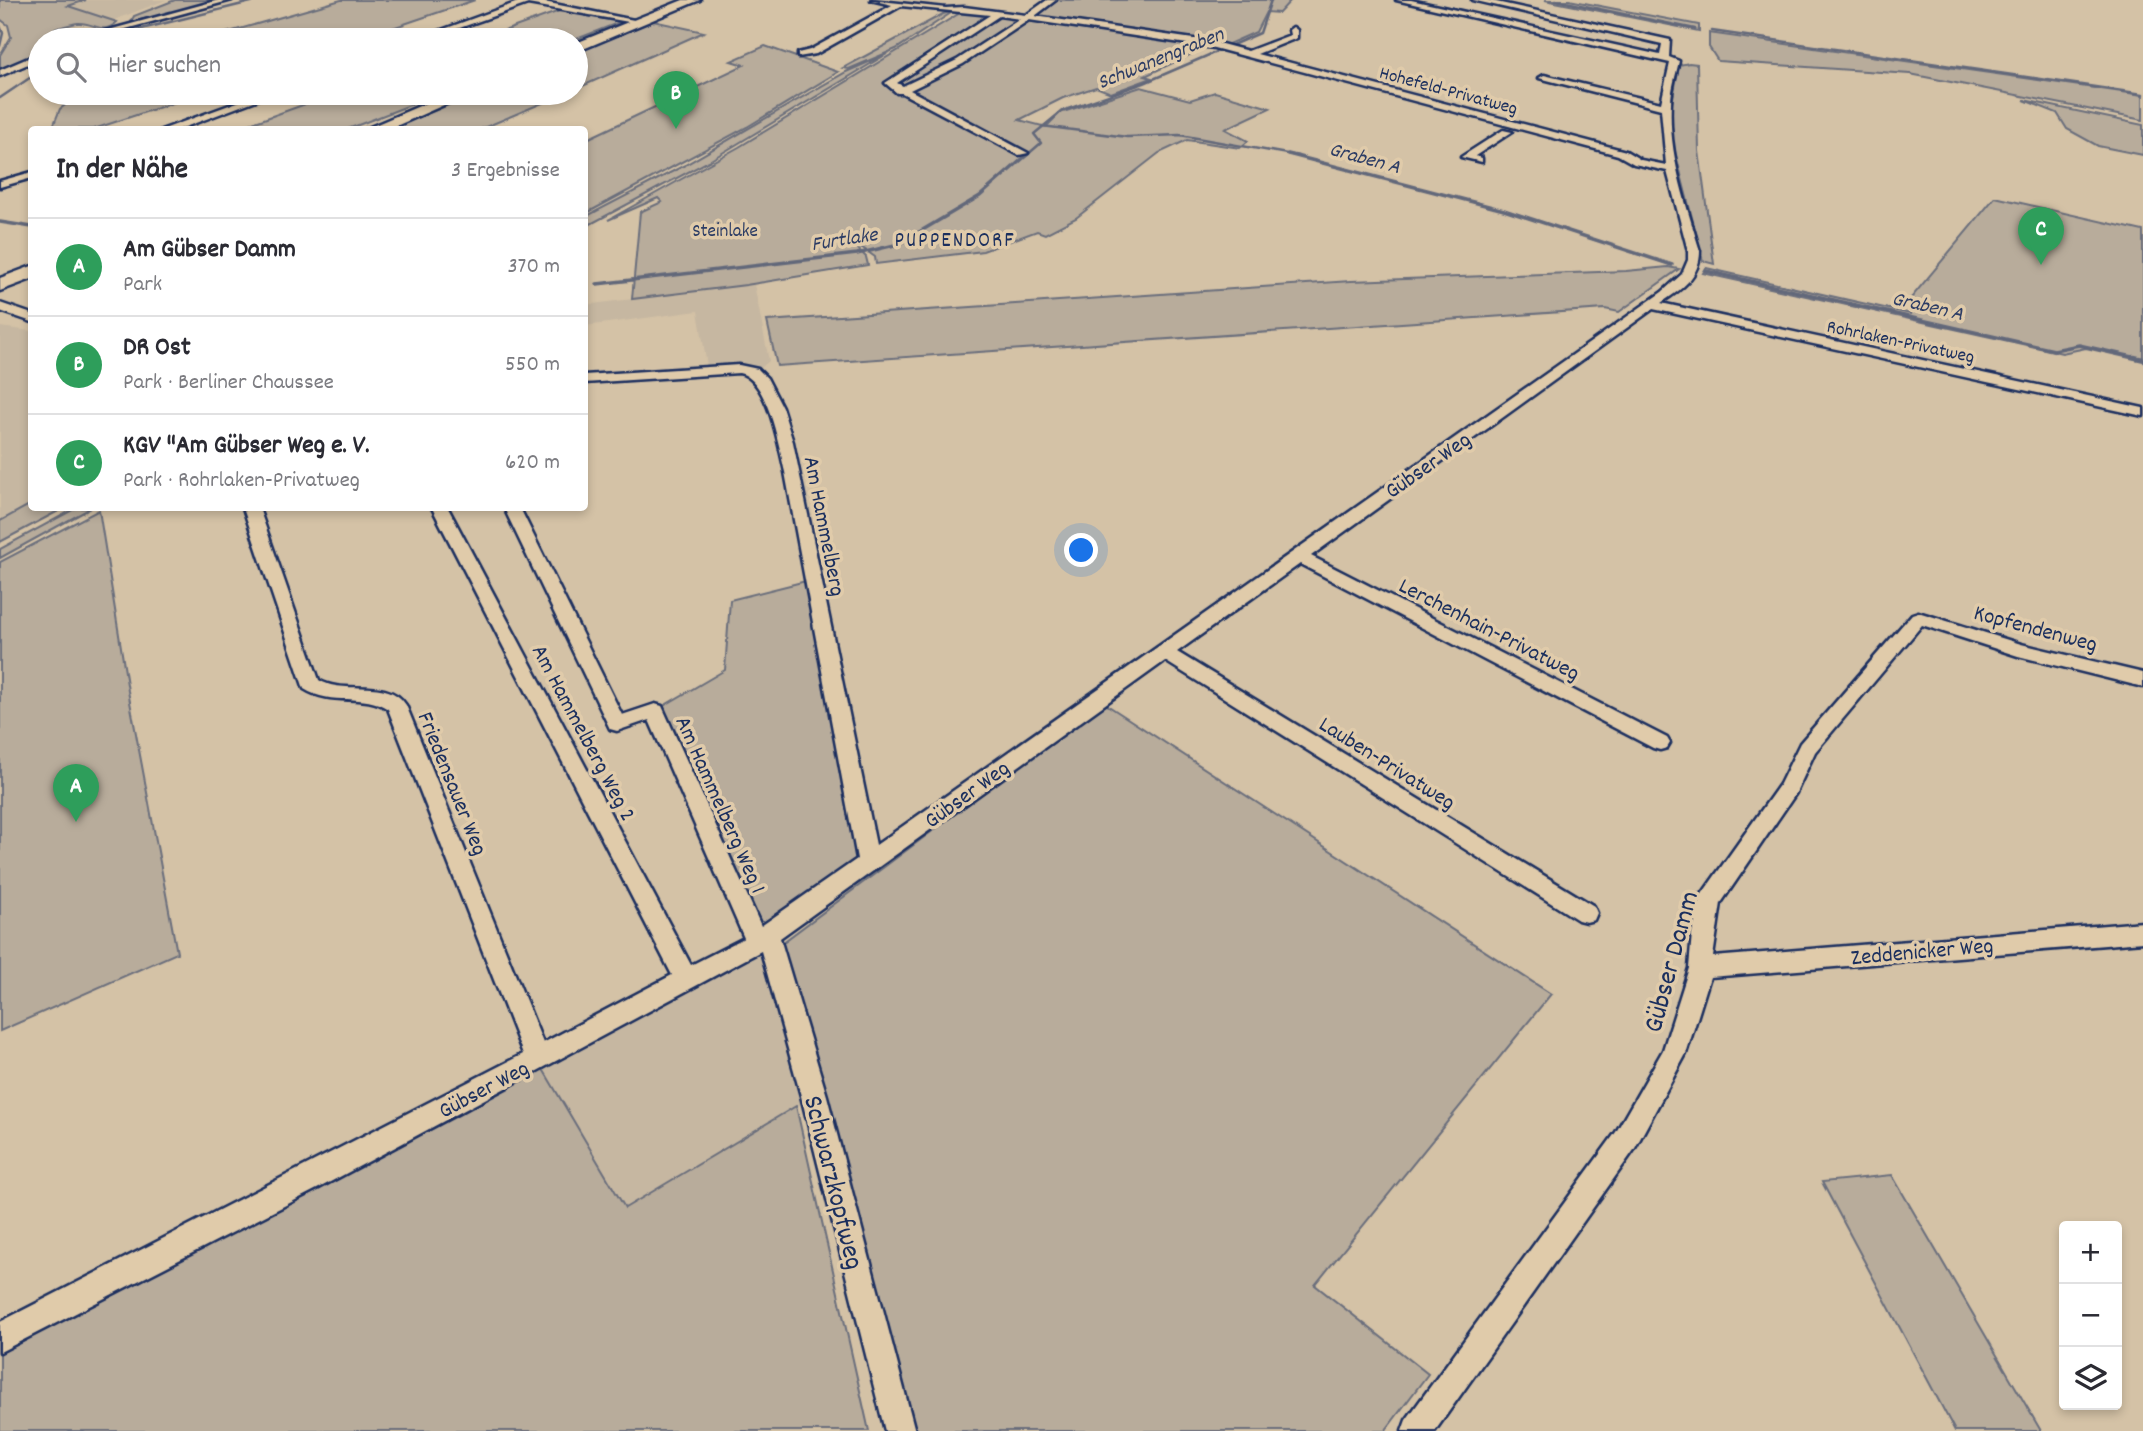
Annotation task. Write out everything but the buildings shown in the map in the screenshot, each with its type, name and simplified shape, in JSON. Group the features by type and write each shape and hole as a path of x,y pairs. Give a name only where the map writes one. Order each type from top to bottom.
{"main road":[{"path":"588,43 694,0"},
{"path":"381,126 433,105"},
{"path":"0,277 28,266"},
{"path":"0,285 28,274"}],"street":[{"path":"122,28 228,0"},
{"name":"Hohefeld-Privatweg","path":"875,0 998,13 1220,47 1622,153 1638,162"},
{"path":"896,88 927,81 1052,0"},
{"path":"1400,0 1670,60 1667,42 1476,0"},
{"path":"451,28 525,1 640,22"},
{"path":"801,55 813,52 899,4"},
{"path":"998,13 890,83 1023,153"},
{"path":"1240,52 1294,36 1293,30"},
{"name":"Hohefeld-Privatweg","path":"1240,52 1234,57 1610,159 1672,169"},
{"path":"0,73 28,60"},
{"name":"Gübser Weg","path":"0,1337 537,1059 762,939 1651,305 1685,279 1696,263 1672,169 1666,107 1670,60"},
{"path":"1544,78 1666,107"},
{"path":"177,126 236,105"},
{"name":"Hohefeld-Privatweg","path":"1478,160 1466,157 1507,132"},
{"path":"0,184 28,177"},
{"name":"Rohrlaken-Privatweg","path":"1651,305 2143,412"},
{"path":"0,307 28,317"},
{"name":"Am Hammelberg","path":"588,379 739,369 760,378 773,404 790,461 869,863"},
{"name":"Friedensauer Weg","path":"252,511 311,684 330,694 379,695 390,699 396,705 537,1059"},
{"name":"Am Hammelberg Weg 2","path":"442,511 687,980"},
{"name":"Am Hammelberg Weg 1","path":"513,511 617,724 655,711 762,939"},
{"name":"Lerchenhain-Privatweg","path":"1298,556 1660,743"},
{"name":"Kopfendenweg","path":"1918,618 2018,650 2143,680"},
{"name":"Gübser Damm","path":"1417,1431 1625,1142 1674,1054 1701,968 1703,933 1710,900 1789,788 1807,748 1918,618"},
{"name":"Lauben-Privatweg","path":"1164,652 1586,913"},
{"name":"Zeddenicker Weg","path":"1701,968 2143,932"},
{"name":"Schwarzkopfweg","path":"762,939 814,1096 900,1431"}],"shaded area":[{"path":"86,0 166,0 114,20 67,6"},
{"path":"754,284 769,361 755,373 708,372 698,311 588,326 588,305"},
{"path":"0,327 28,331 29,511 0,537"},
{"path":"768,935 814,1096 625,1208 537,1059"}],"green space":[{"path":"0,0 86,0 68,6 117,22 107,28 78,23 59,28 28,28 28,59 0,72 0,55 11,37 8,25 0,19"},
{"path":"175,0 225,0 131,22 134,16"},
{"path":"341,0 475,0 392,28 243,28"},
{"path":"1055,0 1291,0 1279,13 1266,12 1256,32 1224,46 1033,17"},
{"path":"1545,0 1569,0 1699,25 1699,31"},
{"path":"565,9 623,21 588,35 588,28 512,28"},
{"name":"Steinlake","path":"965,10 1199,46 1194,53 1145,76 1152,78 1111,93 1096,87 1063,98 1019,120 1046,127 1060,113 1141,87 1190,100 1215,92 1270,108 1225,129 1248,141 1240,148 1187,140 1159,153 1076,218 1045,234 1037,231 983,251 876,264 875,257 861,247 858,249 866,257 868,265 746,285 632,299 640,212 662,202 658,198 608,220 739,147"},
{"path":"954,11 896,49 849,69 843,68 943,14"},
{"path":"653,21 704,32 588,84 588,47"},
{"path":"1709,33 2143,95 2143,120 1910,74 1718,61 1709,47"},
{"path":"765,46 838,72 747,127 588,212 588,139 744,65 731,61"},
{"path":"887,54 709,161 588,225 588,215 685,165 846,72"},
{"path":"1697,64 1699,151 1714,264 1703,261 1673,143 1671,109 1679,65"},
{"path":"2024,100 2143,125 2143,155 2098,146 2067,129 2057,113"},
{"path":"65,105 167,105 103,126 53,126 60,109"},
{"path":"303,105 410,105 356,126 244,126"},
{"path":"448,105 538,105 488,126 398,126"},
{"path":"1995,197 2143,231 2143,361 2086,348 2062,353 1703,273 1706,268 1911,314 1911,298"},
{"path":"1668,267 1679,269 1619,312 1605,309 777,366 767,321 1351,281 1626,271"},
{"path":"28,506 28,511 58,511 0,542 0,521"},
{"path":"70,511 86,511 0,558 0,549"},
{"path":"99,511 128,691 177,953 0,1031 0,562"},
{"path":"814,579 869,863 757,942 655,711 725,670 730,600"},
{"path":"1104,703 1551,994 1315,1285 1428,1374 1385,1431 915,1431 823,1088 778,946"},
{"path":"537,1059 625,1208 796,1106 869,1431 0,1431 0,1337"},
{"path":"1892,1175 2041,1431 1955,1431 1822,1182"}],"waterway":[{"name":"Furtlake","path":"146,28 259,0"},
{"name":"Schwanengraben","path":"1044,126 1062,111 1144,83 1260,33 1271,0"},
{"path":"1556,0 1695,29"},
{"path":"0,26 3,33 0,46"},
{"path":"1712,31 2143,94"},
{"name":"Furtlake","path":"0,98 28,79"},
{"name":"Furtlake","path":"1026,156 1041,143 1034,134 1044,126"},
{"name":"Graben A","path":"1044,126 1127,137 1180,135 1291,155"},
{"name":"Furtlake","path":"597,284 857,254 899,244 980,196 1028,154"},
{"name":"Graben A","path":"1291,155 1298,156"},
{"name":"Graben A","path":"1291,155 1504,210 1672,265"},
{"name":"Furtlake","path":"0,222 28,226"},
{"name":"Graben A","path":"1706,271 2054,350 2079,345 2142,359"},
{"name":"Graben A","path":"2134,357 2143,359"}],"place":[{"name":"DR Ost","path":"676,129"},
{"name":"KGV \"Am Gübser Weg e. V.","path":"2041,265"},
{"name":"Am Gübser Damm","path":"76,822"}],"district":[{"name":"PUPPENDORF","path":"955,239"}]}
